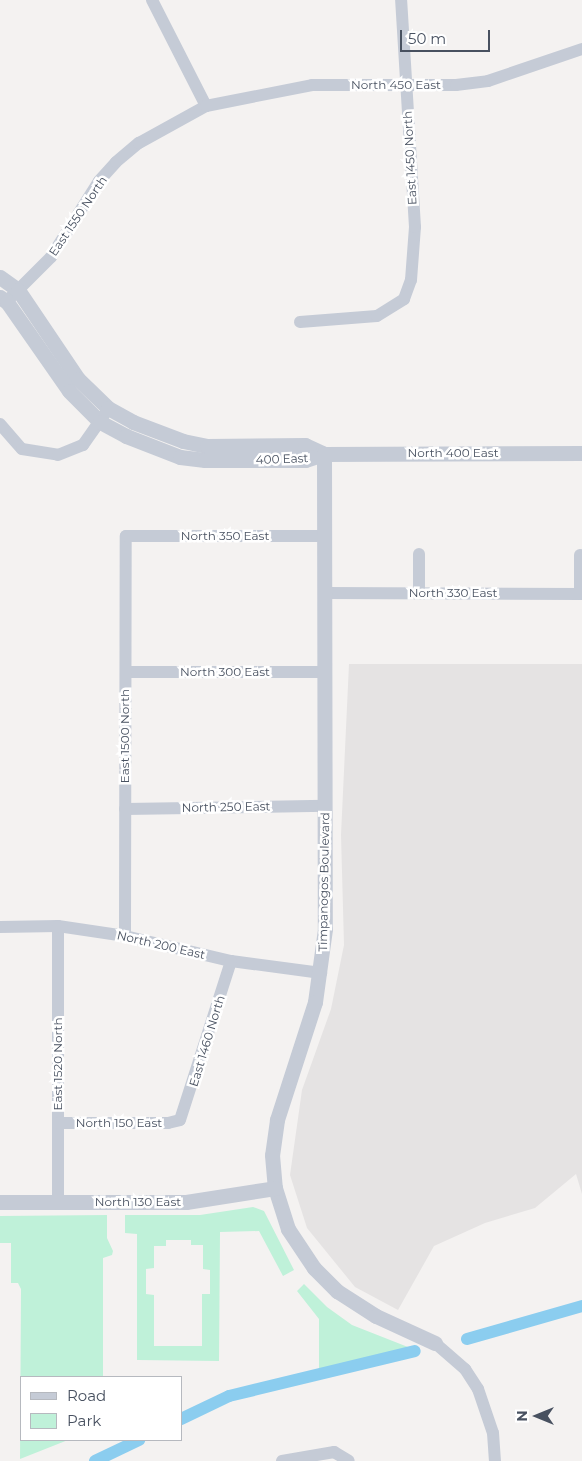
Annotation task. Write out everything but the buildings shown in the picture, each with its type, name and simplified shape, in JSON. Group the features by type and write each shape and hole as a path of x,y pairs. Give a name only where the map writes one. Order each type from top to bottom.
{"street":[{"path":"152,0 206,106"},
{"name":"East 1450 North","path":"300,322 377,316 392,309 404,298 411,280 415,227 408,159 407,85 401,0"},
{"name":"North 450 East","path":"206,106 312,85 407,85 488,81 582,49"},
{"name":"East 1550 North","path":"4,300 18,290 51,257 99,181 116,162 139,142 206,106"},
{"name":"400 East","path":"0,278 18,290 78,380 108,408 133,422 183,441 207,446 304,445 324,454"},
{"name":"400 East","path":"4,300 69,391 100,422 126,436 180,457 205,460 305,460 324,454"},
{"path":"0,424 22,449 58,455 83,445 108,408"},
{"name":"North 400 East","path":"324,454 582,453"},
{"name":"Timpanogos Boulevard","path":"324,454 325,929 321,973 306,1030 276,1120 272,1155 275,1188 288,1229 303,1255 337,1291 376,1316 435,1343"},
{"name":"North 350 East","path":"126,536 324,536"},
{"name":"East 1500 North","path":"125,936 126,536"},
{"path":"420,554 420,593"},
{"path":"580,555 581,594"},
{"name":"North 330 East","path":"325,593 581,594"},
{"name":"North 300 East","path":"126,672 325,672"},
{"name":"North 250 East","path":"125,809 326,806"},
{"name":"North 200 East","path":"0,927 58,926 125,936 231,962 321,973"},
{"name":"East 1520 North","path":"58,926 58,1202"},
{"name":"East 1460 North","path":"180,1120 231,962"},
{"name":"North 150 East","path":"58,1123 168,1123 180,1120"},
{"name":"North 130 East","path":"0,1202 186,1202 275,1188"},
{"path":"435,1343 465,1369 478,1389 493,1433 496,1461"},
{"path":"282,1461 334,1452 349,1461"}],"shaded area":[{"path":"349,664 582,664 582,1194 576,1174 535,1208 485,1223 434,1246 398,1310 355,1287 307,1228 290,1175 302,1090 331,1009 344,945 341,835"}],"green space":[{"path":"253,1207 264,1211 294,1270 283,1276 259,1231 220,1232 219,1361 137,1360 137,1234 125,1233 125,1215 200,1215","holes":["166,1240 191,1240 191,1245 203,1245 203,1269 210,1270 210,1294 202,1294 202,1346 154,1346 154,1295 146,1294 146,1269 154,1268 154,1246 166,1246"]},
{"path":"107,1215 107,1238 113,1251 112,1255 103,1258 103,1376 20,1376 21,1289 18,1283 11,1283 11,1243 0,1243 0,1216"},
{"path":"304,1284 327,1307 352,1325 413,1349 319,1370 319,1319 297,1291"},
{"path":"20,1441 65,1441 20,1459"}],"waterway":[{"path":"467,1339 582,1306"},
{"path":"182,1419 229,1396 415,1351"},
{"path":"95,1461 137,1441"}]}
